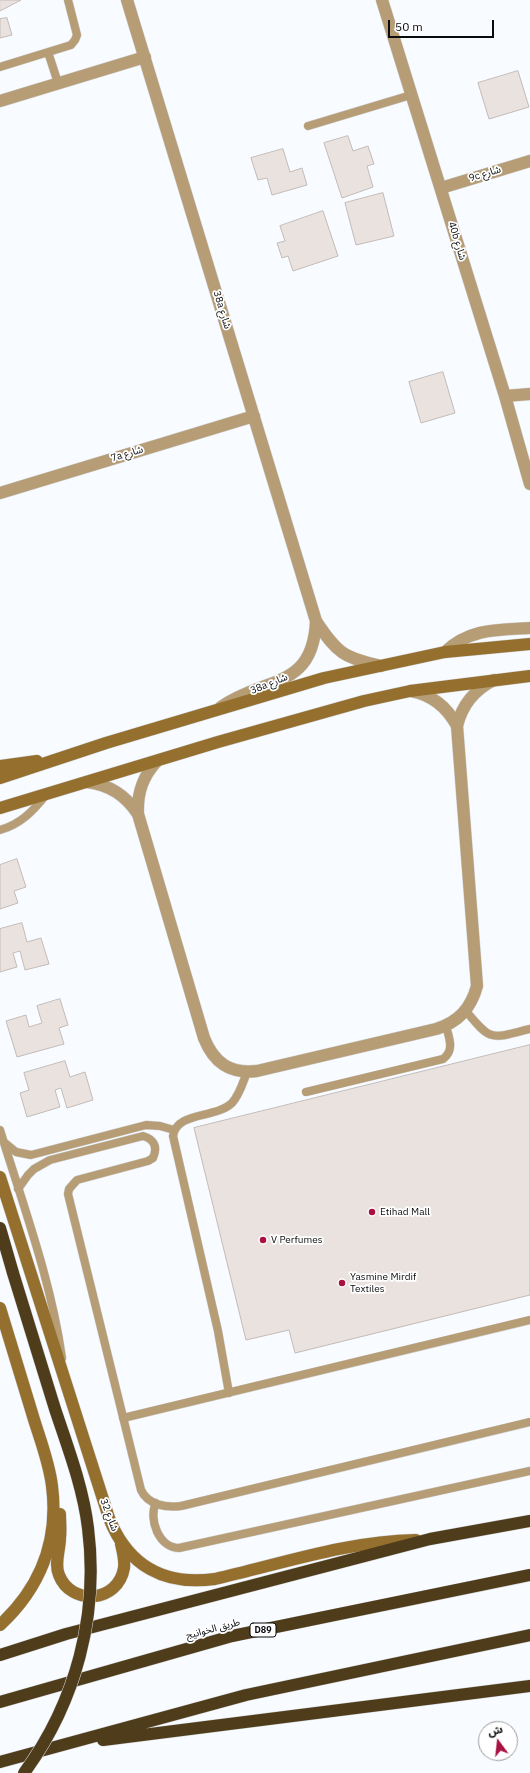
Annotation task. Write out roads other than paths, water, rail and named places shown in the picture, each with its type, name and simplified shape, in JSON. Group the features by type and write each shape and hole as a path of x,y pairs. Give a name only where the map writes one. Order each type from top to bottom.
{"highway":[{"path":"0,1228 80,1488 88,1527 91,1568 87,1622 83,1648 71,1687 55,1724 24,1773"},
{"path":"0,1655 66,1634 430,1539 530,1521"},
{"name":"طريق الخوانيج","path":"0,1702 232,1636 530,1575"},
{"path":"0,1762 246,1695 530,1635"},
{"path":"60,1745 530,1686"}],"street":[{"name":"38a شارع","path":"127,0 316,621 329,641 341,652 356,660 381,666"},
{"name":"40b شارع","path":"382,0 505,396 530,484"},
{"path":"0,101 144,56"},
{"name":"9c شارع","path":"440,188 530,161"},
{"path":"505,396 530,394"},
{"name":"7a شارع","path":"0,493 254,416"},
{"name":"38a شارع","path":"214,712 242,694 296,672 306,660 314,645 316,621"},
{"path":"445,652 463,637 474,633 530,628"},
{"path":"0,778 139,733 214,712 317,680 445,652 530,644"},
{"path":"2,808 157,760 364,701 410,691 530,676"},
{"path":"157,760 141,785 138,814 208,1047 219,1062 236,1071 247,1072 446,1026 457,1020 466,1011 474,999 477,986 457,726 459,716 470,698 486,684 495,680"},
{"path":"410,691 425,695 438,702 452,717 457,726"},
{"path":"0,766 34,761 52,761"},
{"path":"87,782 107,786 117,791 125,797 138,814"},
{"name":"شارع 32","path":"0,1177 109,1518 121,1543 132,1556 146,1568 162,1576 197,1582 215,1580 367,1544 430,1539"},
{"path":"0,1308 46,1459 59,1511 60,1524 58,1573 62,1582 69,1590 77,1595 87,1597 107,1593 121,1578 124,1568 121,1543"},
{"path":"0,1332 11,1345"},
{"path":"0,1625 15,1611 31,1589 43,1565 51,1539 53,1519 52,1486"}],"lane":[{"path":"0,67 71,44 75,40 76,29 68,0"},
{"path":"48,52 58,83"},
{"path":"308,126 411,95"},
{"path":"0,830 25,818 48,794"},
{"path":"466,1011 484,1032 491,1036 498,1037 530,1030"},
{"path":"306,1092 443,1059 450,1052 451,1047 446,1026"},
{"path":"229,1392 218,1331 173,1136 174,1130 181,1122 225,1108 237,1096 247,1072"},
{"path":"4,1142 16,1152 31,1155 146,1125 160,1126 174,1130"},
{"path":"0,1130 41,1265 56,1325 65,1382"},
{"path":"18,1189 31,1172 50,1160 137,1137 143,1136 153,1142 155,1153 148,1161 83,1179 72,1184 68,1194 141,1490 147,1498 156,1503 168,1507 182,1506 530,1422"},
{"path":"123,1418 530,1320"},
{"path":"156,1503 153,1514 159,1537 169,1547 179,1548 530,1471"}],"place":[{"name":"Etihad Mall","path":"372,1212"},
{"name":"V Perfumes","path":"263,1240"},
{"name":"Yasmine Mirdif Textiles","path":"342,1283"}]}
